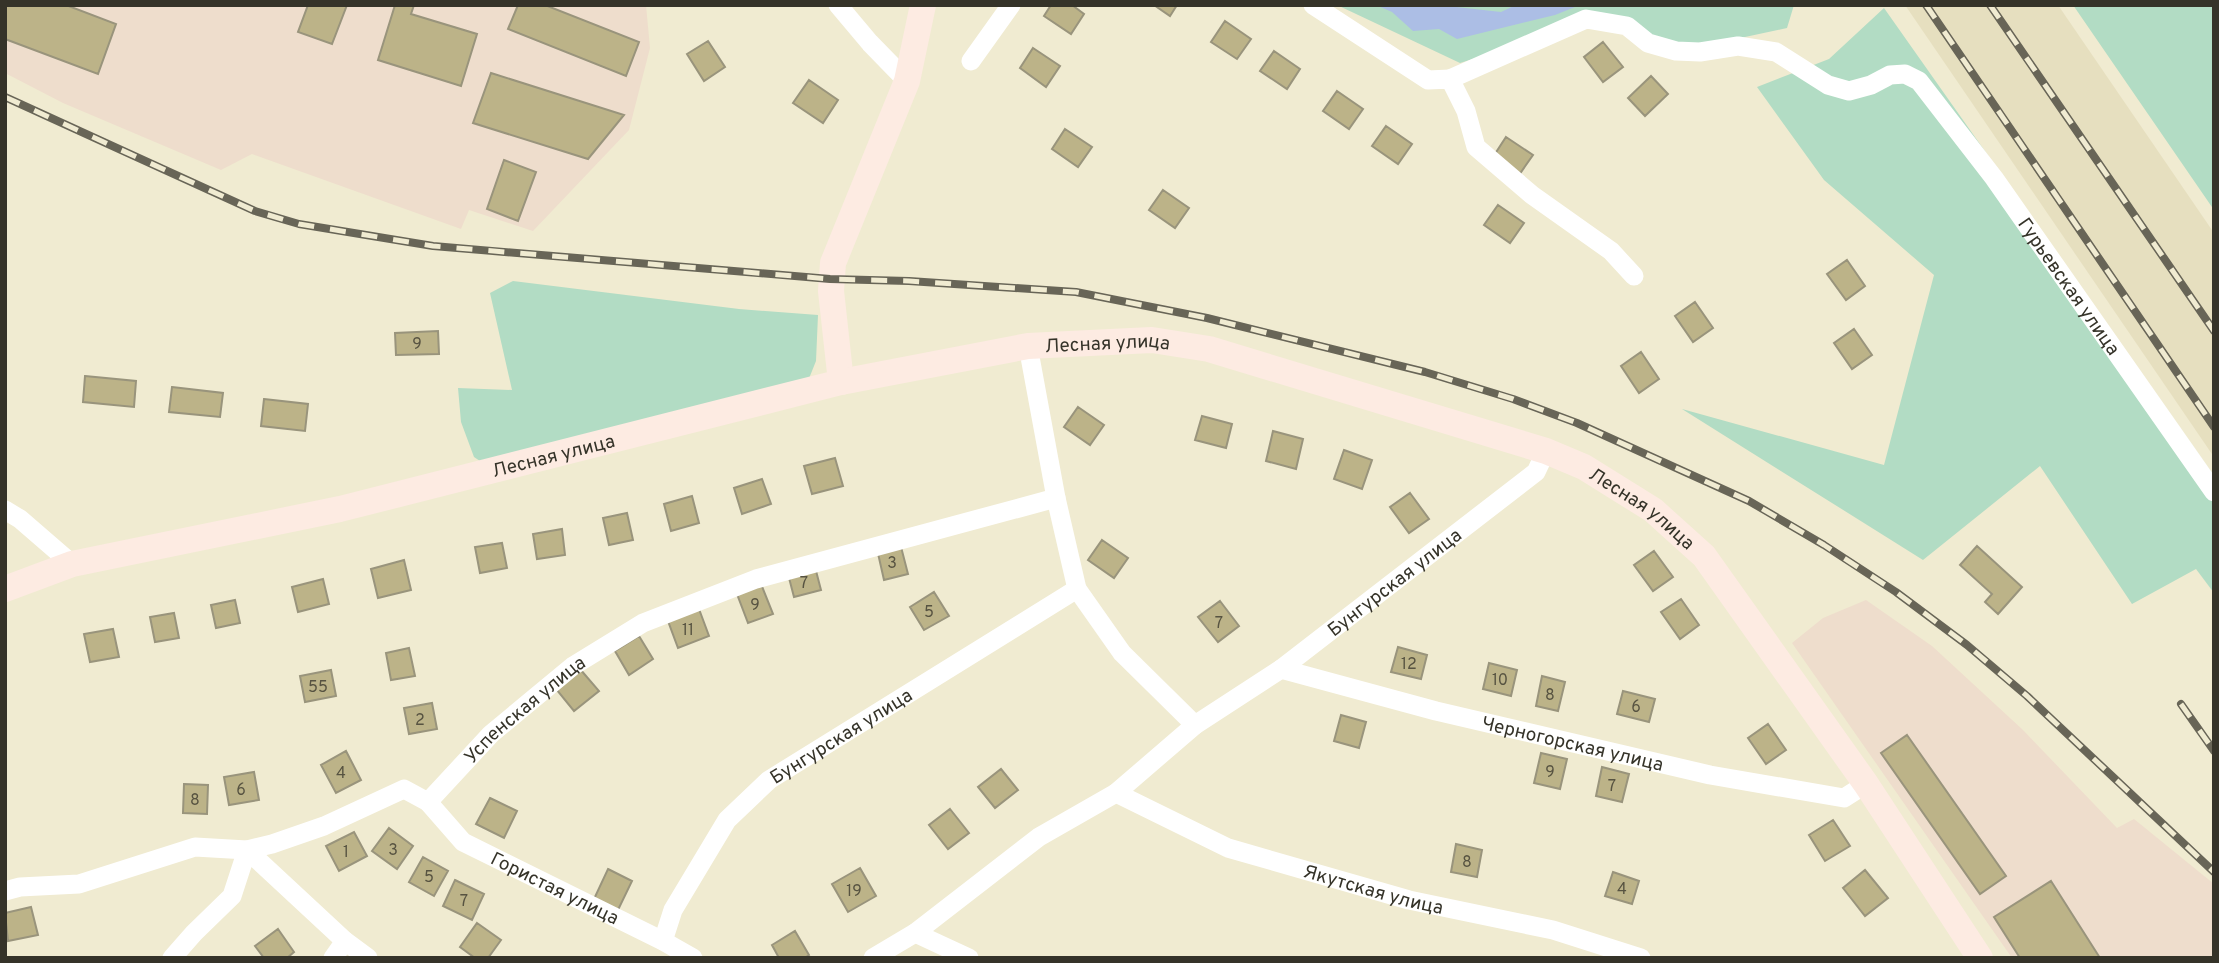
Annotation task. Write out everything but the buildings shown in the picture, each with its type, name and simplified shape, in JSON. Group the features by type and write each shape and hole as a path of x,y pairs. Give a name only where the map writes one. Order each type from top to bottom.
{"main road":[{"path":"841,382 831,291 833,263 907,80 923,5"},
{"name":"Лесная улица","path":"5,589 72,564 341,509 841,382 1028,346 1152,340 1209,349 1546,451 1584,467 1653,510 1704,556 1866,784 1980,958"}],"street":[{"path":"838,5 870,43 907,80"},
{"path":"971,61 1011,5"},
{"path":"1313,5 1428,80 1450,79 1465,111 1476,147 1532,195 1611,251 1634,276"},
{"name":"Гурьевская улица","path":"1450,79 1586,19 1627,26 1648,43 1676,51 1700,52 1738,46 1776,52 1828,85 1849,91 1871,85 1890,75 1905,74 1919,81 1994,178 2214,492"},
{"path":"1028,346 1056,498 1077,589 1122,653 1195,725"},
{"name":"Бунгурская улица","path":"873,958 915,933 1039,837 1116,793 1195,725 1281,668 1536,472 1546,451"},
{"name":"Успенская улица","path":"428,802 491,734 573,666 643,622 756,579 1056,498"},
{"path":"5,510 20,519 72,564"},
{"name":"Бунгурская улица","path":"663,941 673,910 727,820 769,780 1077,589"},
{"name":"Черногорская улица","path":"1281,668 1436,710 1710,775 1844,798 1866,784"},
{"path":"5,891 20,887 79,884 195,847 247,850 272,844 324,825 404,789 428,802"},
{"name":"Якутская улица","path":"1116,793 1228,848 1409,901 1553,930 1641,958"},
{"name":"Гористая улица","path":"428,802 463,842 693,958"},
{"path":"247,850 345,941 368,958"},
{"path":"172,958 232,897 247,850"},
{"path":"915,933 969,958"},
{"path":"333,958 345,941"}],"shaded area":[{"path":"5,5 646,5 650,48 629,130 533,231 469,210 461,229 252,154 221,170 63,103 5,73"},
{"path":"1905,5 2058,5 2214,233 2214,457"},
{"path":"1866,600 1932,646 2023,730 2117,828 2134,819 2214,884 2214,958 2012,958 1792,643 1823,618"}],"green space":[{"path":"1337,5 1794,5 1787,28 1731,40 1662,51 1614,15 1460,63"},
{"path":"2073,5 2214,5 2214,210"},
{"path":"1884,8 2214,476 2214,593 2196,569 2132,604 2040,466 1923,560 1682,409 1884,465 1934,275 1824,180 1757,87 1829,59"},
{"path":"513,281 739,309 818,315 816,361 808,381 492,469 474,457 461,422 458,388 512,390 490,293"}],"water":[{"path":"1376,5 1438,5 1501,12 1516,5 1580,5 1555,15 1457,39 1439,29 1413,31 1392,12"}],"railway":[{"path":"1926,5 2214,427"},
{"path":"1990,5 2214,331"},
{"path":"5,97 255,211 299,224 433,246 830,279 909,281 1076,292 1207,318 1425,372 1513,399 1577,423 1749,501 1896,592 1967,645 2027,696 2214,872"},
{"path":"2181,704 2214,751"}]}
